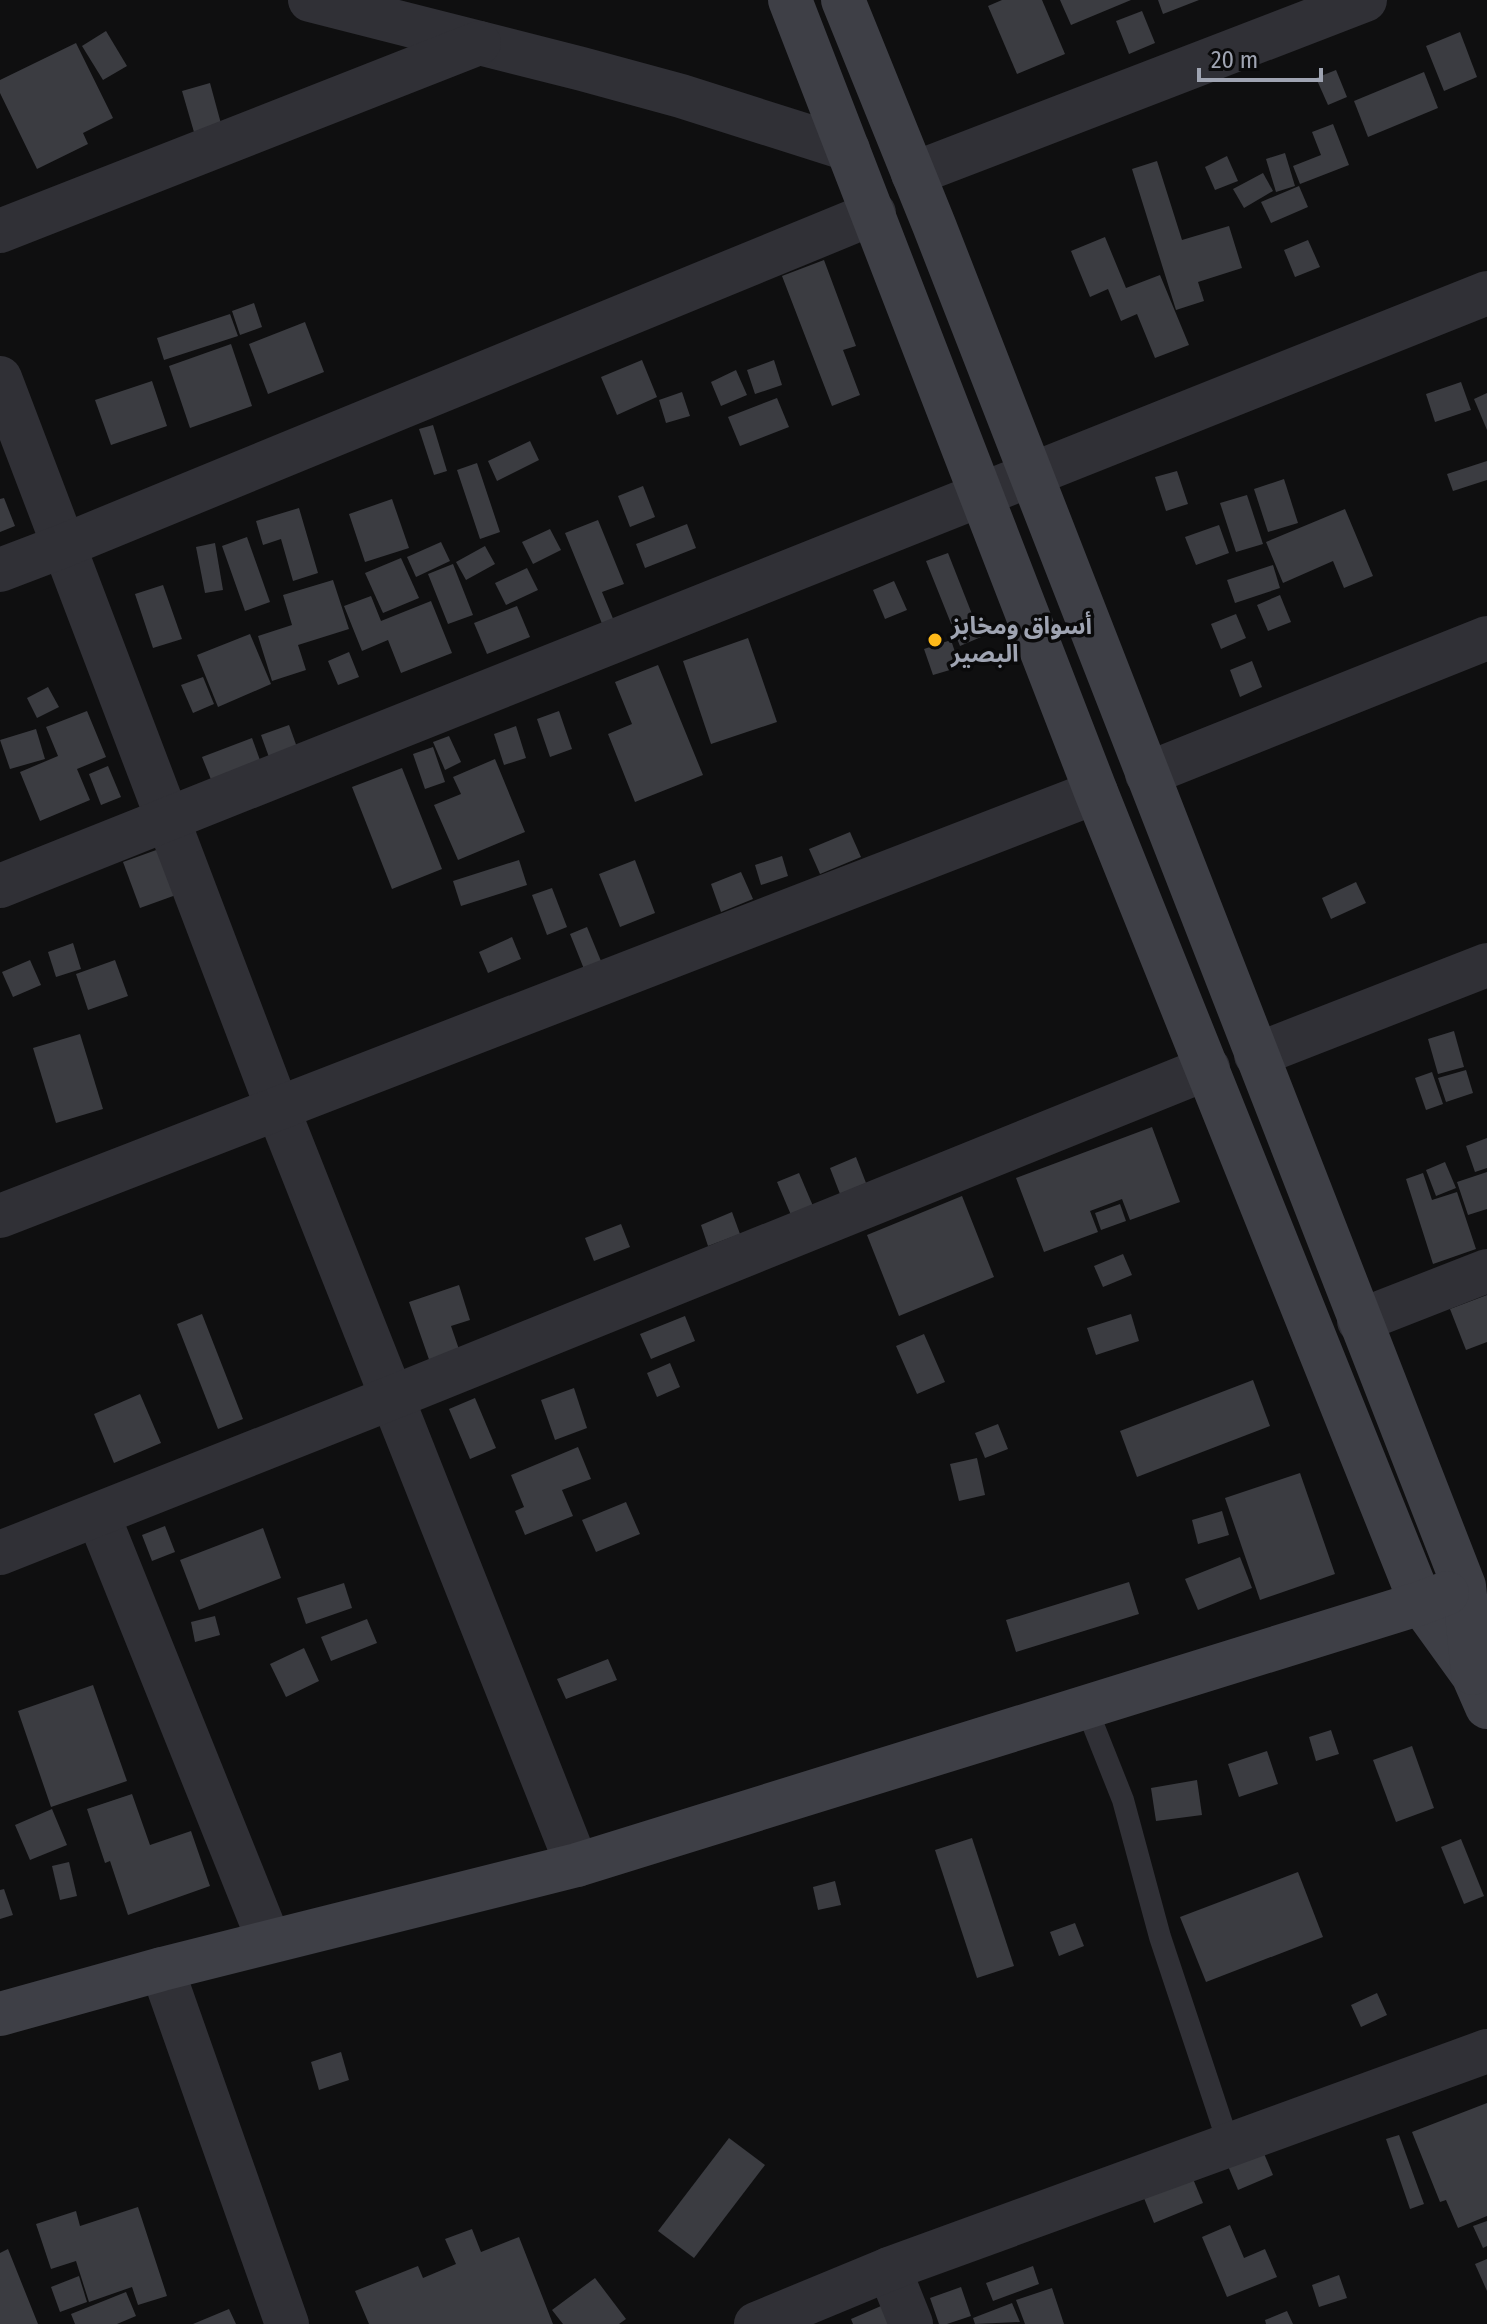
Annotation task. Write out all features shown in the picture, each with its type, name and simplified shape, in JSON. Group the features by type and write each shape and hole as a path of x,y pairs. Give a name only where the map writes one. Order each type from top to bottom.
{"main road":[{"path":"790,0 1096,792 1421,1603 1480,1691"},
{"path":"843,0 1359,1321 1476,1582 1480,1691"},
{"path":"0,2014 269,1941 577,1865 1421,1603 1476,1582"}],"street":[{"path":"310,0 681,96 848,149"},
{"path":"913,174 1365,0"},
{"path":"0,231 479,43"},
{"path":"0,570 874,213"},
{"path":"0,886 1487,293"},
{"path":"0,378 277,1107 577,1865"},
{"path":"1147,774 1487,638"},
{"path":"0,1216 1096,792"},
{"path":"1256,1055 1487,965"},
{"path":"0,1553 1208,1068"},
{"path":"1359,1321 1487,1271"},
{"path":"98,1515 269,1941"},
{"path":"162,1969 287,2324"},
{"path":"756,2324 889,2269 1487,2051"},
{"path":"889,2269 911,2324"}],"lane":[{"path":"1086,1707 1123,1800 1160,1937 1229,2145"}],"building":[{"path":"1002,0 1042,0 1065,54 1017,74 988,6"},
{"path":"1060,0 1131,0 1071,25"},
{"path":"1158,0 1199,0 1163,14"},
{"path":"1142,11 1155,43 1129,54 1116,21"},
{"path":"106,31 127,66 103,80 82,46"},
{"path":"1460,32 1477,77 1444,91 1426,46"},
{"path":"76,43 113,118 83,133 88,144 37,169 0,93 0,80"},
{"path":"1336,70 1347,97 1328,105 1316,78"},
{"path":"1424,72 1438,108 1368,137 1354,101"},
{"path":"210,83 223,131 196,139 182,91"},
{"path":"1333,124 1349,165 1300,184 1293,166 1321,155 1312,132"},
{"path":"1285,153 1295,186 1276,192 1266,159"},
{"path":"1227,156 1238,181 1215,190 1205,167"},
{"path":"1157,161 1182,240 1229,226 1242,268 1198,282 1204,301 1176,310 1132,169"},
{"path":"1263,173 1273,191 1244,208 1233,189"},
{"path":"1299,186 1308,207 1271,223 1261,202"},
{"path":"1105,237 1126,288 1160,275 1189,345 1155,358 1137,314 1121,321 1108,289 1090,297 1071,251"},
{"path":"1308,240 1320,267 1295,277 1284,250"},
{"path":"824,260 856,346 843,350 860,395 832,406 782,276"},
{"path":"254,303 262,327 240,335 232,311"},
{"path":"230,314 238,336 164,360 157,338"},
{"path":"305,322 324,372 268,394 249,344"},
{"path":"231,344 252,406 190,428 169,366"},
{"path":"642,360 657,397 617,415 601,377"},
{"path":"774,360 782,385 755,394 747,370"},
{"path":"736,370 747,395 721,406 711,382"},
{"path":"152,381 167,426 111,445 95,400"},
{"path":"1461,382 1471,410 1435,422 1426,394"},
{"path":"682,392 690,416 666,423 659,400"},
{"path":"1487,393 1487,430 1474,399"},
{"path":"777,398 789,427 740,446 728,417"},
{"path":"433,425 447,471 434,475 419,429"},
{"path":"530,441 539,460 497,481 488,461"},
{"path":"1487,461 1487,480 1453,491 1447,474"},
{"path":"477,463 500,532 480,539 457,470"},
{"path":"1177,471 1188,504 1166,511 1155,477"},
{"path":"1284,479 1298,523 1268,532 1254,489"},
{"path":"643,486 655,517 630,527 618,496"},
{"path":"1247,495 1263,544 1236,552 1220,503"},
{"path":"4,498 15,526 0,532 0,499"},
{"path":"392,499 409,548 365,562 349,514"},
{"path":"299,508 318,573 293,581 281,539 263,545 256,521"},
{"path":"1345,509 1373,576 1344,588 1333,561 1283,583 1266,542"},
{"path":"598,520 624,584 602,592 614,621 603,626 565,533"},
{"path":"687,524 696,548 645,568 636,544"},
{"path":"1219,525 1229,553 1196,565 1185,537"},
{"path":"550,529 561,550 533,564 522,542"},
{"path":"247,537 270,602 245,611 222,546"},
{"path":"441,542 450,561 416,577 407,557"},
{"path":"215,543 223,590 205,593 196,547"},
{"path":"485,546 495,564 466,580 456,562"},
{"path":"948,553 981,637 960,646 926,561"},
{"path":"401,558 419,598 383,613 365,573"},
{"path":"453,564 473,615 448,624 428,574"},
{"path":"1273,565 1280,588 1235,603 1227,580"},
{"path":"527,568 538,590 506,605 495,583"},
{"path":"333,580 349,629 298,645 306,670 272,681 258,636 292,625 283,595"},
{"path":"894,581 907,610 885,619 873,590"},
{"path":"163,585 182,639 153,648 135,594"},
{"path":"1280,595 1291,622 1268,631 1257,605"},
{"path":"371,596 381,621 431,601 452,653 401,673 388,640 362,651 344,606"},
{"path":"517,606 530,637 487,654 474,623"},
{"path":"1236,614 1246,638 1221,649 1211,624"},
{"path":"250,634 271,684 218,707 197,655"},
{"path":"748,638 777,722 711,744 683,661"},
{"path":"951,640 960,667 933,675 924,649"},
{"path":"349,652 359,677 338,685 328,661"},
{"path":"1252,661 1262,687 1240,697 1230,670"},
{"path":"658,665 703,775 635,802 608,734 632,724 615,682"},
{"path":"203,677 214,704 193,713 181,685"},
{"path":"48,687 59,707 37,718 27,698"},
{"path":"87,711 106,757 77,769 90,800 40,821 20,772 58,756 46,727"},
{"path":"559,711 572,749 550,757 537,719"},
{"path":"289,725 298,750 270,760 261,735"},
{"path":"516,726 526,758 504,765 494,734"},
{"path":"36,729 45,759 10,769 0,740"},
{"path":"449,736 461,762 445,770 433,742"},
{"path":"252,738 261,763 212,782 202,757"},
{"path":"433,747 445,782 425,789 413,754"},
{"path":"495,759 525,832 458,860 434,805 461,794 453,777"},
{"path":"108,766 121,797 101,805 89,774"},
{"path":"402,768 442,869 392,889 352,787"},
{"path":"850,832 861,857 820,874 809,849"},
{"path":"159,849 176,895 140,908 123,862"},
{"path":"782,856 788,876 761,885 755,865"},
{"path":"519,860 527,885 461,906 453,881"},
{"path":"635,860 655,913 620,927 599,874"},
{"path":"741,872 753,899 721,912 711,884"},
{"path":"1356,882 1366,903 1331,919 1322,898"},
{"path":"552,888 567,927 547,935 532,895"},
{"path":"587,927 601,961 584,969 570,934"},
{"path":"512,937 521,959 488,973 479,952"},
{"path":"73,943 81,969 56,977 48,952"},
{"path":"30,960 41,985 13,997 2,972"},
{"path":"115,960 128,996 88,1010 76,974"},
{"path":"1454,1031 1464,1067 1438,1074 1428,1039"},
{"path":"80,1034 103,1109 56,1123 33,1048"},
{"path":"1466,1070 1473,1093 1446,1102 1438,1078"},
{"path":"1432,1072 1443,1104 1426,1110 1415,1078"},
{"path":"1152,1127 1180,1202 1130,1220 1122,1199 1090,1211 1098,1232 1044,1252 1016,1178"},
{"path":"1487,1138 1487,1168 1475,1172 1466,1146"},
{"path":"856,1157 866,1183 840,1194 830,1168"},
{"path":"1445,1162 1456,1188 1436,1196 1426,1170"},
{"path":"1487,1172 1487,1209 1468,1215 1457,1182"},
{"path":"799,1173 813,1206 791,1215 777,1182"},
{"path":"1423,1173 1432,1200 1457,1192 1476,1249 1433,1264 1406,1179"},
{"path":"962,1196 994,1277 899,1316 867,1235"},
{"path":"1120,1204 1126,1221 1101,1230 1095,1213"},
{"path":"732,1212 740,1234 708,1246 701,1225"},
{"path":"621,1224 630,1247 594,1261 585,1238"},
{"path":"1123,1254 1132,1275 1103,1287 1094,1266"},
{"path":"459,1285 470,1320 451,1326 463,1361 433,1371 409,1302"},
{"path":"1487,1295 1487,1342 1466,1350 1450,1309"},
{"path":"202,1314 243,1419 218,1429 177,1324"},
{"path":"1131,1314 1139,1341 1096,1355 1087,1328"},
{"path":"685,1316 695,1341 651,1359 640,1334"},
{"path":"924,1334 945,1382 917,1394 896,1346"},
{"path":"670,1363 680,1387 657,1397 647,1373"},
{"path":"1253,1380 1270,1426 1137,1477 1120,1431"},
{"path":"574,1388 587,1428 555,1440 541,1400"},
{"path":"140,1394 161,1443 114,1463 94,1414"},
{"path":"475,1398 496,1448 470,1459 449,1409"},
{"path":"998,1424 1008,1449 985,1458 975,1433"},
{"path":"578,1447 591,1479 562,1490 573,1516 525,1535 515,1511 524,1507 511,1475"},
{"path":"977,1458 985,1495 959,1501 950,1464"},
{"path":"1300,1473 1335,1574 1260,1600 1225,1498"},
{"path":"626,1502 640,1534 596,1552 582,1520"},
{"path":"1222,1511 1229,1535 1198,1544 1192,1520"},
{"path":"165,1526 175,1552 152,1561 142,1535"},
{"path":"263,1528 281,1578 199,1610 180,1560"},
{"path":"1240,1557 1252,1588 1198,1610 1185,1579"},
{"path":"1129,1582 1139,1614 1016,1652 1006,1620"},
{"path":"344,1583 352,1608 306,1624 297,1598"},
{"path":"215,1616 220,1635 195,1642 191,1622"},
{"path":"367,1619 377,1643 331,1661 321,1637"},
{"path":"304,1648 319,1681 286,1697 270,1664"},
{"path":"608,1659 617,1680 566,1699 557,1679"},
{"path":"93,1685 127,1781 51,1807 18,1711"},
{"path":"1331,1730 1339,1754 1316,1761 1309,1737"},
{"path":"1412,1746 1434,1808 1396,1822 1373,1760"},
{"path":"1267,1751 1278,1784 1239,1797 1228,1764"},
{"path":"1197,1780 1202,1815 1156,1821 1151,1788"},
{"path":"132,1794 150,1845 191,1831 210,1886 128,1915 110,1861 105,1863 87,1809"},
{"path":"52,1809 67,1845 30,1860 15,1825"},
{"path":"972,1838 1014,1966 977,1978 935,1850"},
{"path":"1461,1839 1484,1896 1464,1904 1441,1847"},
{"path":"69,1862 77,1896 60,1900 52,1866"},
{"path":"1298,1872 1323,1937 1206,1982 1180,1917"},
{"path":"835,1881 841,1905 818,1910 813,1887"},
{"path":"4,1889 13,1915 0,1919 0,1890"},
{"path":"1075,1923 1084,1946 1059,1956 1050,1932"},
{"path":"1377,1993 1387,2015 1361,2027 1351,2005"},
{"path":"341,2052 349,2080 319,2090 311,2062"},
{"path":"1487,2103 1487,2216 1458,2228 1446,2200 1440,2202 1412,2132"},
{"path":"1399,2135 1424,2204 1410,2209 1386,2139"},
{"path":"729,2138 765,2165 694,2258 658,2231"},
{"path":"1260,2144 1273,2175 1238,2190 1225,2159"},
{"path":"1191,2174 1203,2203 1154,2223 1142,2193"},
{"path":"138,2207 167,2296 138,2305 132,2287 89,2302 76,2261 51,2269 36,2224 76,2211 80,2226"},
{"path":"1487,2221 1487,2246 1483,2248 1473,2226"},
{"path":"1230,2225 1244,2258 1265,2249 1277,2277 1227,2297 1202,2237"},
{"path":"472,2229 481,2252 519,2237 553,2324 369,2324 355,2291 418,2266 423,2278 456,2264 445,2239"},
{"path":"8,2249 38,2324 0,2324 0,2253"},
{"path":"1487,2259 1487,2291 1475,2264"},
{"path":"1033,2266 1039,2284 993,2301 986,2283"},
{"path":"1339,2275 1347,2298 1319,2307 1312,2285"},
{"path":"79,2276 87,2302 60,2312 51,2287"},
{"path":"595,2278 626,2319 619,2324 563,2324 552,2310"},
{"path":"961,2287 971,2316 939,2324 930,2298"},
{"path":"1052,2288 1064,2324 1025,2324 1016,2300"},
{"path":"126,2292 136,2316 117,2324 75,2324 71,2314"},
{"path":"888,2303 897,2324 853,2324 851,2319"},
{"path":"1012,2303 1020,2322 975,2324 973,2318"},
{"path":"229,2309 236,2324 193,2324"},
{"path":"1287,2311 1293,2324 1266,2324 1265,2320"}],"place":[{"name":"أسواق ومخابز البصير","path":"935,640"}]}
